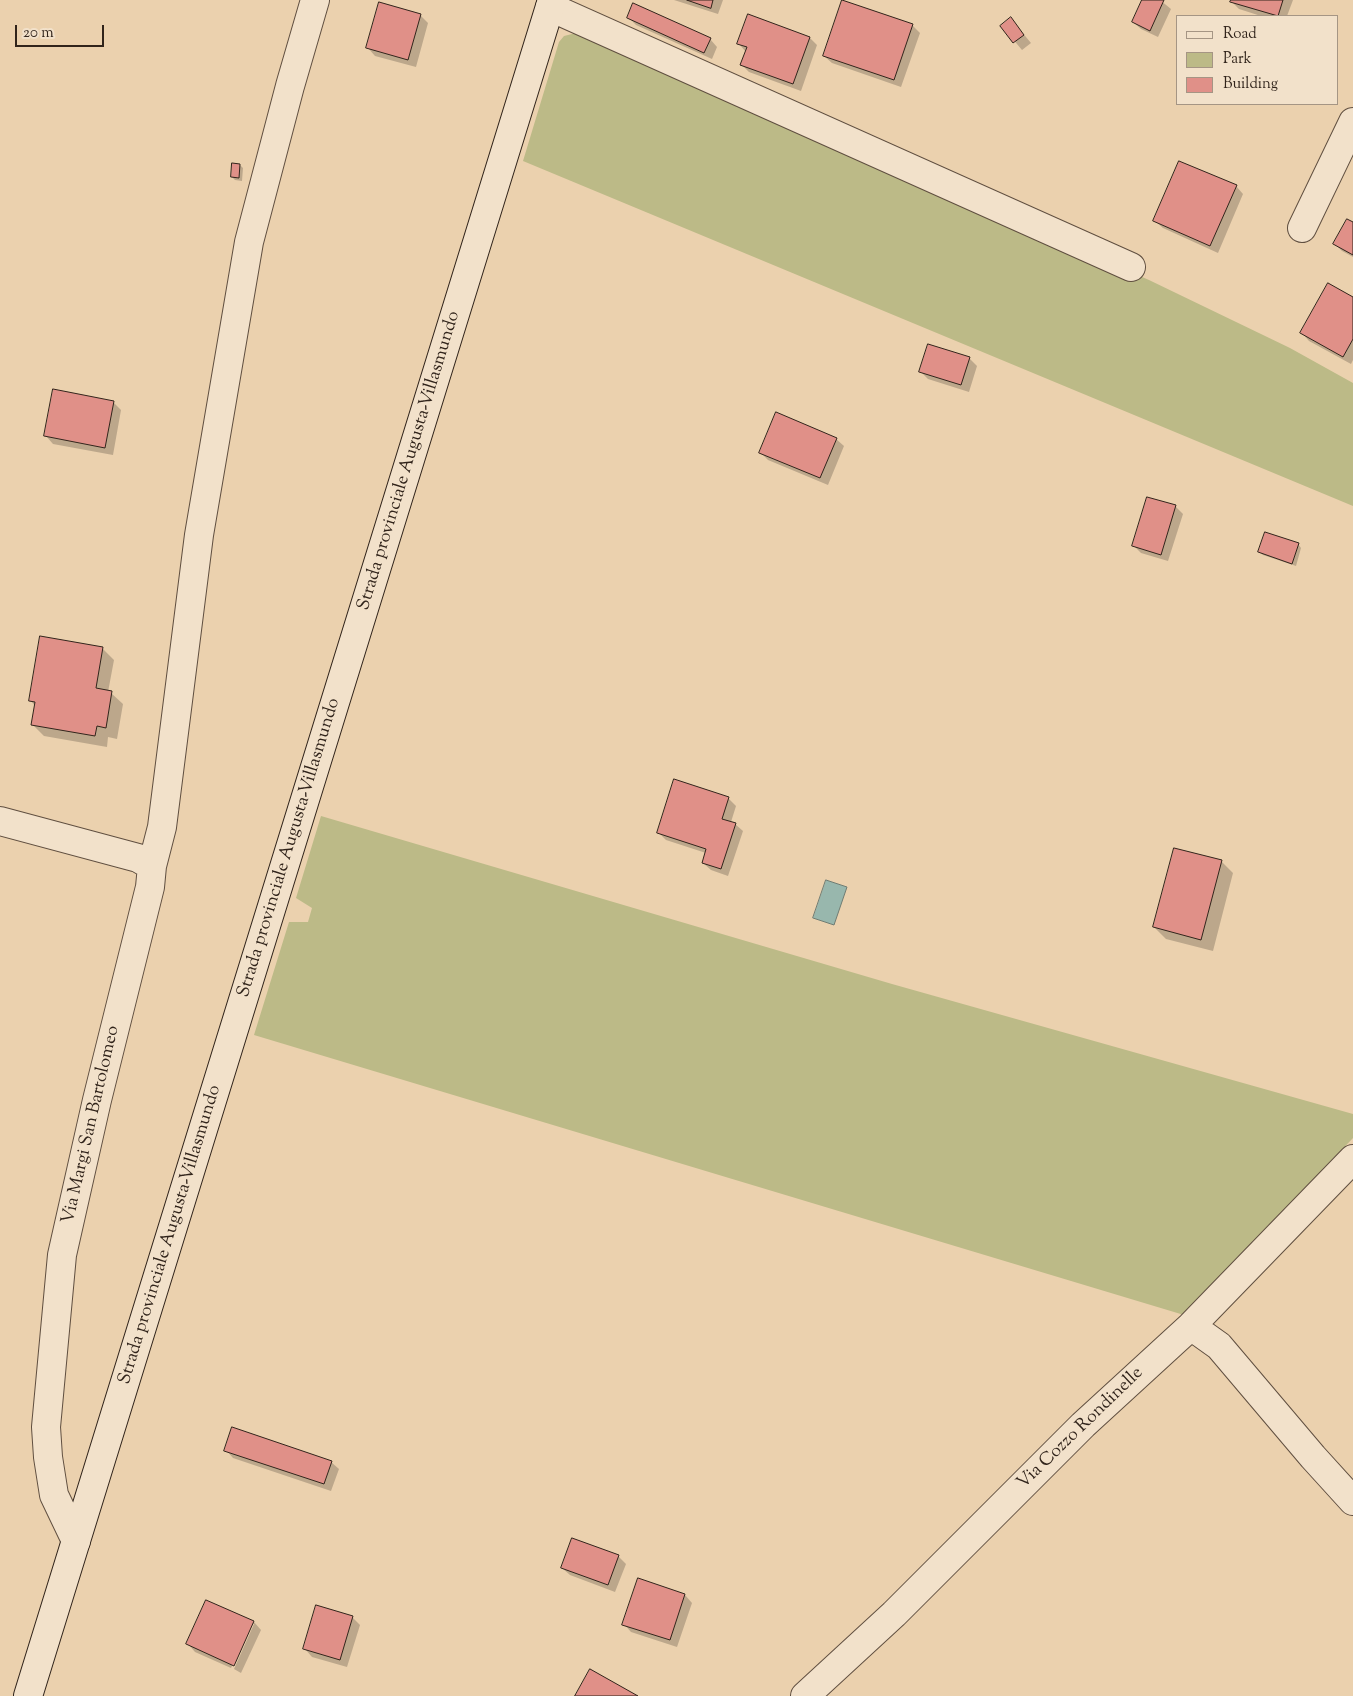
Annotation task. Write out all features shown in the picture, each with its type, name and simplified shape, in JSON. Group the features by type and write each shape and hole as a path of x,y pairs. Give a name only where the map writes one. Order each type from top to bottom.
{"street":[{"name":"Via Margi San Bartolomeo","path":"76,1541 54,1495 48,1457 46,1427 62,1255 97,1100 150,887 152,866 162,827 199,535 249,242 315,0"},
{"path":"551,3 1132,267"},
{"name":"Strada provinciale Augusta-Villasmundo","path":"28,1696 551,3"},
{"path":"1302,228 1353,122"},
{"path":"0,821 138,858 152,866"},
{"name":"Via Cozzo Rondinelle","path":"805,1696 894,1614 1083,1424 1192,1326 1353,1159"},
{"path":"1192,1326 1219,1346 1353,1501"}],"green space":[{"path":"576,33 704,85 1149,280 1290,348 1353,383 1353,506 523,161 559,42 564,36"},
{"path":"321,816 892,984 1353,1114 1353,1138 1184,1315 254,1035 289,922 308,922 312,908 296,898"}],"water":[{"path":"826,880 847,887 834,925 813,918"}],"building":[{"path":"687,0 713,0 711,8"},
{"path":"842,0 913,24 894,80 823,56"},
{"path":"1142,0 1164,0 1150,31 1132,22"},
{"path":"1231,0 1283,0 1278,15 1230,2"},
{"path":"379,2 421,14 408,60 366,48"},
{"path":"633,3 711,38 704,53 627,18"},
{"path":"748,14 810,37 793,84 740,65 747,47 737,44"},
{"path":"1011,17 1024,35 1013,43 1000,26"},
{"path":"1179,161 1237,185 1210,246 1153,221"},
{"path":"232,163 240,164 239,178 231,177"},
{"path":"1347,219 1353,222 1353,255 1333,244"},
{"path":"1328,283 1353,297 1353,339 1343,357 1300,333"},
{"path":"928,344 970,357 961,385 919,372"},
{"path":"53,389 114,401 105,448 44,436"},
{"path":"776,412 837,438 820,478 759,453"},
{"path":"1147,497 1176,505 1161,555 1132,546"},
{"path":"1265,532 1299,543 1292,564 1258,552"},
{"path":"40,636 103,647 96,688 112,691 106,728 97,726 95,736 31,725 35,702 29,701"},
{"path":"674,779 729,797 722,819 736,823 721,869 702,863 706,849 657,833"},
{"path":"1174,848 1222,860 1201,940 1153,927"},
{"path":"232,1427 332,1461 324,1484 224,1451"},
{"path":"572,1538 619,1555 608,1585 561,1568"},
{"path":"638,1578 685,1594 670,1640 622,1625"},
{"path":"206,1600 254,1621 234,1666 186,1644"},
{"path":"316,1605 353,1616 340,1660 303,1649"},
{"path":"590,1669 638,1696 575,1696"}]}
